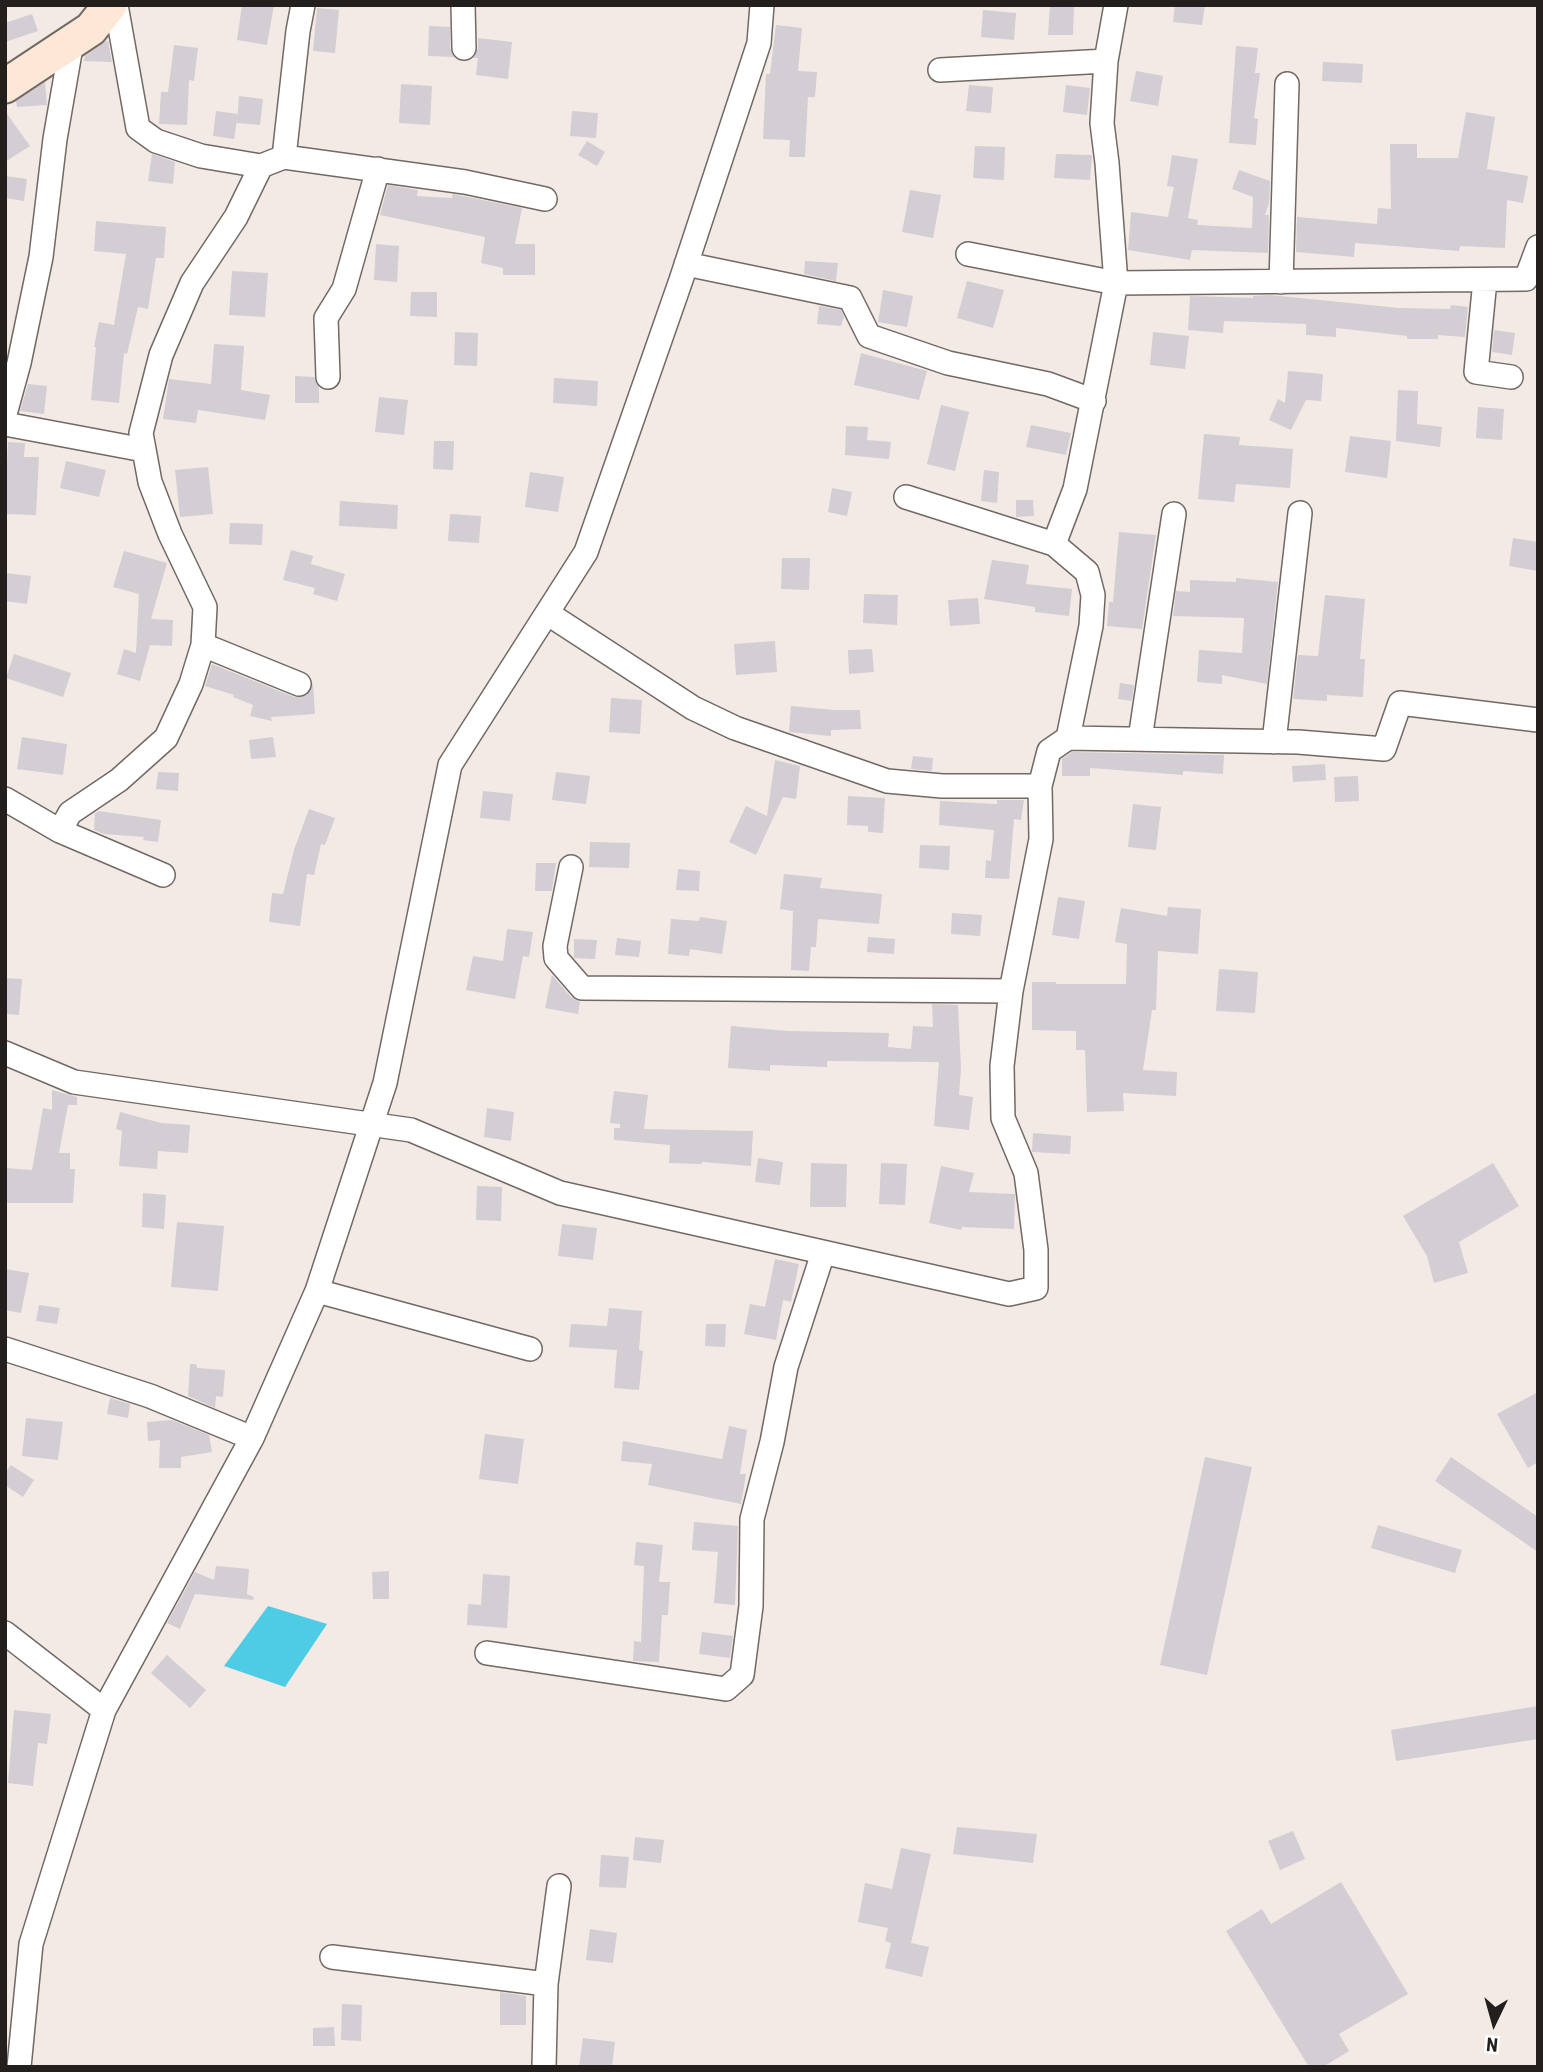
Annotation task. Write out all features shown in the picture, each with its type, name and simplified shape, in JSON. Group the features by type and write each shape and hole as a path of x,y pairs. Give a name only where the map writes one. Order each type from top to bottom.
{"main road":[{"path":"5,86 91,29 110,5"}],"street":[{"path":"116,5 138,128 156,141 201,156 261,166 284,157 465,182 545,199"},
{"path":"284,157 303,5"},
{"path":"463,5 464,48"},
{"path":"19,2067 30,1944 104,1710 252,1438 317,1291 385,1083 450,765 586,552 759,43 762,5"},
{"path":"1054,544 1075,489 1116,283 1102,123 1106,61 1116,5"},
{"path":"5,414 19,363 41,257 55,139 72,41"},
{"path":"940,70 1106,61"},
{"path":"1280,282 1287,84"},
{"path":"60,831 70,813 119,780 166,738 191,684 204,645 205,607 150,482 141,433 161,355 192,284 236,217 261,166"},
{"path":"328,377 326,318 344,289 378,169"},
{"path":"968,254 1116,283 1532,280 1538,247"},
{"path":"686,264 849,298 869,336 948,363 1048,384 1094,401"},
{"path":"1485,280 1476,372 1511,377"},
{"path":"5,424 144,450"},
{"path":"906,497 1054,544 1087,572 1093,595 1091,626 1068,738"},
{"path":"1275,742 1300,513"},
{"path":"1140,739 1174,514"},
{"path":"547,613 693,708 734,727 874,777 887,781 942,786 1040,786"},
{"path":"204,645 299,684"},
{"path":"5,1053 74,1082 411,1130 560,1193 1009,1294 1036,1288 1036,1250 1026,1173 1003,1118 1002,1066 1011,991 1041,839 1040,786 1049,751 1068,738 1275,742 1384,749 1400,703 1538,719"},
{"path":"5,799 60,831 163,875"},
{"path":"571,867 555,946 556,958 582,988 1011,991"},
{"path":"486,1653 726,1689 742,1675 751,1606 752,1519 772,1442 786,1367 823,1252"},
{"path":"317,1291 530,1349"},
{"path":"5,1349 150,1396 252,1438"},
{"path":"5,1633 104,1710"},
{"path":"544,2067 546,1984 559,1886"},
{"path":"332,1957 546,1984"}],"water":[{"path":"268,1606 327,1624 285,1687 224,1666"}],"building":[{"path":"242,5 274,5 267,45 237,40"},
{"path":"1050,5 1074,5 1073,35 1048,35"},
{"path":"1175,5 1205,5 1202,25 1173,22"},
{"path":"317,8 339,10 335,53 313,51"},
{"path":"983,10 1016,13 1014,40 981,37"},
{"path":"32,14 38,31 5,42 5,23"},
{"path":"776,25 802,28 798,71 817,72 815,97 808,97 805,157 789,157 790,140 763,139 766,74 770,74"},
{"path":"429,26 450,27 450,48 454,57 428,56"},
{"path":"478,38 512,42 508,79 476,75 478,58 473,58 478,48"},
{"path":"106,41 112,62 84,61 85,56"},
{"path":"174,45 198,48 194,81 189,80 187,125 159,124 161,92 168,92"},
{"path":"1236,46 1258,48 1255,73 1260,73 1254,118 1258,119 1256,145 1229,143"},
{"path":"1323,62 1363,64 1362,83 1322,81"},
{"path":"1136,71 1163,76 1158,106 1130,101"},
{"path":"45,82 47,105 17,107 16,101"},
{"path":"401,84 432,86 430,125 399,123"},
{"path":"969,85 993,87 991,113 966,111"},
{"path":"1066,85 1090,88 1087,115 1063,112"},
{"path":"239,96 263,99 260,125 237,123"},
{"path":"5,111 30,146 5,162"},
{"path":"216,111 238,114 234,139 213,136"},
{"path":"572,111 598,113 596,138 570,136"},
{"path":"1466,112 1495,117 1487,169 1528,176 1523,203 1507,200 1505,248 1460,246 1459,251 1355,243 1354,257 1296,252 1297,217 1377,224 1378,208 1391,209 1390,144 1417,144 1417,158 1458,158"},
{"path":"587,141 605,152 597,166 578,155"},
{"path":"975,146 1005,147 1004,180 973,178"},
{"path":"152,154 175,162 173,184 148,181"},
{"path":"1056,154 1092,155 1090,180 1054,178"},
{"path":"1172,155 1198,159 1188,218 1198,220 1197,225 1252,228 1253,197 1232,189 1239,170 1270,181 1269,203 1265,215 1269,215 1268,253 1192,250 1190,260 1128,250 1131,212 1168,217 1174,187 1167,186"},
{"path":"5,176 27,179 24,201 5,198"},
{"path":"388,185 418,190 417,196 452,198 453,194 522,208 515,244 535,244 535,275 503,275 503,268 481,263 485,237 380,215"},
{"path":"910,190 941,195 933,238 902,232"},
{"path":"96,221 166,227 164,258 156,258 148,309 138,307 127,354 124,353 119,403 91,400 94,347 99,322 114,325 126,254 94,251"},
{"path":"376,244 399,246 397,282 374,280"},
{"path":"805,261 838,263 836,281 804,274"},
{"path":"232,271 268,273 265,317 229,315"},
{"path":"967,281 1004,290 993,328 957,318"},
{"path":"883,290 913,296 907,327 878,322"},
{"path":"411,292 437,292 437,317 410,316"},
{"path":"1270,295 1399,308 1450,309 1451,305 1468,307 1465,337 1438,335 1438,339 1407,339 1407,336 1336,328 1336,337 1306,335 1306,324 1224,321 1223,333 1188,330 1190,296 1253,298"},
{"path":"819,306 841,310 844,317 841,326 817,324"},
{"path":"1494,330 1515,333 1512,355 1492,352"},
{"path":"455,332 478,333 477,366 454,365"},
{"path":"1153,332 1189,336 1185,369 1150,365"},
{"path":"214,344 244,346 241,390 270,395 265,420 198,410 196,423 163,419 169,379 211,384"},
{"path":"861,353 927,371 919,400 854,385"},
{"path":"1288,371 1323,374 1321,401 1306,400 1291,430 1269,420 1278,399 1285,403"},
{"path":"295,376 314,377 319,387 319,403 295,403"},
{"path":"554,378 598,381 597,406 553,403"},
{"path":"28,384 47,386 44,414 20,411"},
{"path":"1398,390 1418,391 1417,424 1442,427 1440,447 1396,441"},
{"path":"379,397 408,400 404,435 375,432"},
{"path":"941,405 969,412 955,471 927,464"},
{"path":"1478,407 1504,409 1502,440 1476,438"},
{"path":"1031,425 1071,433 1066,455 1026,447"},
{"path":"846,426 868,427 867,440 891,442 889,459 845,455"},
{"path":"1204,434 1240,437 1239,445 1293,449 1290,488 1236,484 1234,502 1198,499"},
{"path":"1350,436 1391,441 1387,478 1345,472"},
{"path":"434,441 454,441 453,470 433,469"},
{"path":"8,442 25,443 24,457 39,457 36,515 5,514"},
{"path":"66,461 106,470 99,497 60,488"},
{"path":"208,467 213,514 180,517 175,470"},
{"path":"984,470 999,472 997,503 981,501"},
{"path":"530,472 564,477 558,512 525,507"},
{"path":"832,488 852,492 847,516 828,512"},
{"path":"1016,500 1033,500 1034,516 1016,517"},
{"path":"340,501 398,505 397,529 339,526"},
{"path":"450,514 481,516 479,543 448,541"},
{"path":"230,523 263,524 262,545 229,544"},
{"path":"1119,532 1156,535 1142,629 1107,626 1109,602 1113,602"},
{"path":"1513,538 1538,542 1538,571 1509,566"},
{"path":"291,550 313,556 311,564 345,574 337,601 313,594 315,588 283,580"},
{"path":"124,551 167,563 151,619 173,620 172,646 150,645 140,681 117,674 124,649 136,653 139,594 113,587"},
{"path":"782,558 810,558 809,590 781,589"},
{"path":"992,560 1029,565 1026,584 1072,589 1069,616 1035,612 1035,607 984,599"},
{"path":"5,573 31,576 27,604 5,601"},
{"path":"1236,578 1278,582 1267,684 1222,675 1222,684 1197,682 1199,650 1242,653 1244,618 1173,616 1176,591 1190,592 1190,580 1236,582"},
{"path":"864,594 898,595 897,625 863,623"},
{"path":"1325,595 1365,599 1360,659 1365,659 1363,697 1327,695 1327,701 1293,699 1298,655 1318,656"},
{"path":"978,598 980,624 950,626 948,600"},
{"path":"775,641 777,672 736,675 734,644"},
{"path":"872,649 874,672 849,674 848,650"},
{"path":"14,654 71,673 63,697 6,678"},
{"path":"212,664 294,697 307,695 313,683 315,714 271,717 272,721 250,716 253,705 233,697 234,695 205,686"},
{"path":"1120,683 1134,685 1132,701 1118,699"},
{"path":"611,698 642,700 640,734 609,732"},
{"path":"791,706 860,710 861,729 831,730 831,736 789,732"},
{"path":"22,737 67,744 63,775 17,769"},
{"path":"273,737 276,757 251,759 249,740"},
{"path":"1072,752 1224,755 1223,774 1183,771 1183,775 1090,768 1090,776 1062,776 1062,759"},
{"path":"913,756 933,758 932,771 911,769"},
{"path":"775,760 800,766 796,799 783,797 756,855 729,842 746,806 767,816"},
{"path":"1325,764 1326,780 1293,782 1292,766"},
{"path":"158,772 179,773 178,791 156,789"},
{"path":"556,772 590,776 586,804 552,800"},
{"path":"1358,776 1359,801 1335,802 1334,777"},
{"path":"483,791 513,794 510,821 480,818"},
{"path":"848,796 885,798 883,833 868,832 868,826 847,825"},
{"path":"997,800 1024,800 1021,820 1014,819 1009,879 985,878 986,860 991,861 994,830 939,825 940,801 997,804"},
{"path":"1133,804 1161,807 1156,850 1128,847"},
{"path":"309,809 335,818 325,845 321,844 314,875 307,874 300,926 269,922 272,893 283,894 294,850"},
{"path":"99,811 161,820 158,842 143,840 144,837 104,834 94,830 95,813"},
{"path":"590,842 630,843 629,868 589,867"},
{"path":"920,845 950,846 949,870 919,868"},
{"path":"536,863 556,863 552,891 535,891"},
{"path":"678,869 700,871 699,891 676,890"},
{"path":"784,874 822,878 820,888 882,894 879,924 818,919 816,947 811,947 809,971 791,970 793,911 780,909"},
{"path":"1058,897 1085,901 1079,939 1052,935"},
{"path":"1168,907 1201,909 1198,954 1158,951 1156,1010 1152,1010 1143,1070 1177,1072 1176,1096 1123,1093 1124,1111 1087,1112 1085,1050 1076,1050 1076,1031 1032,1030 1032,982 1126,984 1127,944 1115,942 1121,908 1167,916"},
{"path":"952,913 982,915 980,936 951,934"},
{"path":"700,917 727,921 722,954 690,949 689,956 668,954 671,919 699,921"},
{"path":"507,929 533,932 529,957 523,956 515,999 466,990 473,956 503,961"},
{"path":"868,937 895,939 894,954 867,952"},
{"path":"617,938 641,941 639,957 615,955"},
{"path":"574,939 597,940 595,959 574,958"},
{"path":"1219,969 1258,972 1255,1013 1216,1011"},
{"path":"552,975 571,997 580,1002 578,1014 545,1008"},
{"path":"5,978 22,979 19,1015 5,1014"},
{"path":"932,1004 958,1005 961,1068 959,1095 973,1097 969,1130 934,1126 939,1062 827,1061 827,1067 770,1065 770,1071 728,1068 731,1026 788,1031 889,1033 888,1047 911,1049 913,1026 933,1027"},
{"path":"52,1090 77,1097 77,1105 68,1105 59,1153 70,1153 70,1169 75,1169 73,1203 5,1203 5,1168 32,1170 43,1108 52,1110"},
{"path":"614,1091 648,1095 644,1129 753,1131 751,1166 702,1162 669,1163 670,1145 614,1140 614,1128 620,1128 620,1124 610,1123"},
{"path":"487,1108 514,1112 511,1141 484,1137"},
{"path":"120,1112 161,1123 190,1125 188,1153 158,1151 157,1169 119,1166 122,1131 116,1129"},
{"path":"1033,1133 1071,1136 1070,1154 1032,1152"},
{"path":"758,1158 783,1162 780,1185 755,1182"},
{"path":"811,1163 847,1164 846,1207 810,1207"},
{"path":"881,1163 907,1164 905,1205 879,1204"},
{"path":"1493,1163 1519,1206 1459,1242 1468,1273 1434,1283 1427,1256 1403,1216"},
{"path":"941,1166 974,1173 969,1192 1015,1194 1014,1229 962,1227 961,1230 929,1223"},
{"path":"477,1186 502,1187 501,1221 476,1220"},
{"path":"143,1193 166,1195 164,1229 142,1227"},
{"path":"177,1222 224,1226 218,1291 171,1287"},
{"path":"562,1224 597,1228 593,1260 558,1256"},
{"path":"775,1259 799,1264 791,1302 783,1300 776,1340 744,1334 750,1304 765,1307"},
{"path":"5,1269 29,1273 21,1313 5,1310"},
{"path":"39,1305 60,1308 57,1324 36,1321"},
{"path":"609,1308 642,1311 639,1350 643,1351 639,1390 614,1388 617,1350 569,1347 571,1324 607,1326"},
{"path":"706,1324 726,1324 725,1347 705,1346"},
{"path":"190,1364 196,1364 197,1368 225,1370 223,1397 216,1396 215,1408 188,1396"},
{"path":"1538,1392 1538,1462 1528,1468 1497,1414"},
{"path":"110,1398 130,1404 128,1418 107,1414"},
{"path":"26,1418 63,1422 58,1460 22,1456"},
{"path":"172,1420 209,1435 212,1452 181,1457 181,1468 159,1468 160,1440 148,1441 147,1422"},
{"path":"729,1426 747,1430 740,1474 746,1474 741,1504 648,1485 652,1464 621,1461 623,1441 722,1459"},
{"path":"485,1434 524,1439 518,1484 479,1479"},
{"path":"1205,1457 1252,1467 1207,1675 1160,1665"},
{"path":"1451,1457 1538,1517 1538,1552 1435,1481"},
{"path":"11,1465 34,1480 23,1497 5,1485 5,1473"},
{"path":"694,1522 738,1526 735,1605 714,1603 718,1552 692,1550"},
{"path":"1378,1525 1462,1550 1455,1573 1371,1548"},
{"path":"636,1542 663,1545 659,1582 670,1582 668,1615 662,1615 659,1662 633,1661 634,1641 641,1642 644,1566 634,1565"},
{"path":"216,1566 249,1569 247,1594 254,1597 253,1600 195,1594 180,1629 167,1623 195,1572 214,1580"},
{"path":"389,1571 389,1599 373,1599 372,1572"},
{"path":"483,1574 510,1576 507,1628 467,1625 468,1604 481,1605"},
{"path":"702,1632 733,1636 730,1658 699,1654"},
{"path":"167,1655 206,1690 190,1708 151,1673"},
{"path":"1538,1706 1538,1739 1396,1761 1391,1730"},
{"path":"14,1710 51,1714 47,1744 38,1743 33,1786 8,1783"},
{"path":"957,1827 1037,1834 1033,1863 953,1854"},
{"path":"1293,1831 1305,1859 1280,1870 1268,1841"},
{"path":"635,1837 664,1840 661,1863 633,1860"},
{"path":"901,1848 931,1854 911,1943 929,1947 922,1977 885,1968 891,1943 885,1941 888,1928 858,1922 865,1883 892,1889"},
{"path":"601,1855 629,1857 626,1888 599,1887"},
{"path":"1341,1882 1408,1994 1339,2034 1349,2051 1323,2067 1309,2067 1226,1931 1262,1909 1271,1924"},
{"path":"590,1929 617,1933 613,1963 586,1960"},
{"path":"500,1992 526,1996 526,2025 500,2025"},
{"path":"342,2004 362,2005 361,2041 341,2040"},
{"path":"334,2027 335,2046 313,2046 313,2028"},
{"path":"583,2038 615,2042 612,2067 579,2067"}]}
